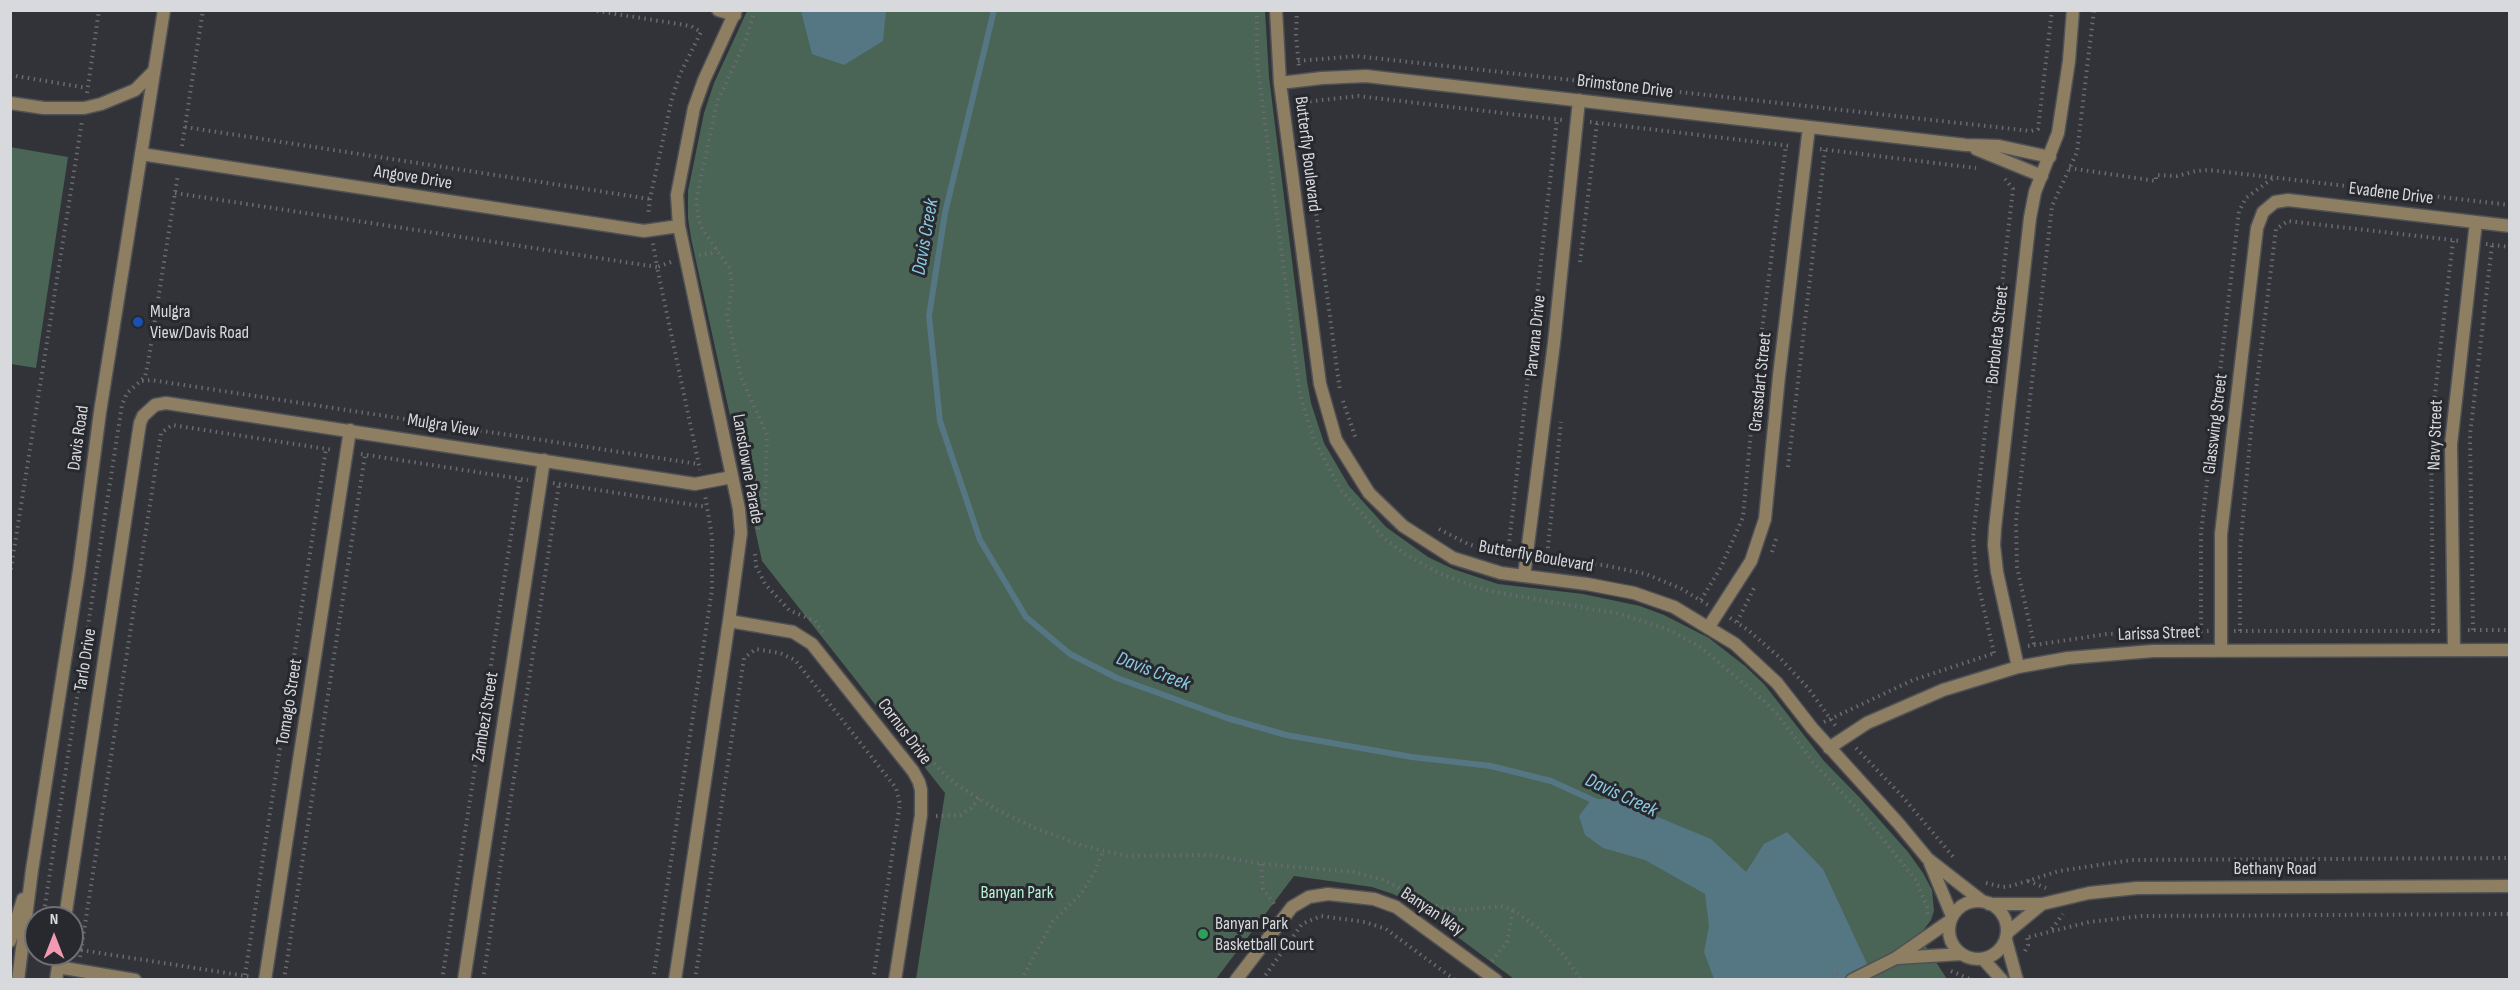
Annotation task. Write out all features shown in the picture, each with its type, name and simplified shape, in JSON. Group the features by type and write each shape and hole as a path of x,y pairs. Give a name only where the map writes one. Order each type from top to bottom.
{"street":[{"name":"Davis Road","path":"18,980 32,870 80,571 100,412 164,10"},
{"path":"718,10 735,13"},
{"name":"Butterfly Boulevard","path":"1276,10 1280,83 1315,354 1324,403 1336,440 1369,493 1391,516 1418,538 1462,561 1488,570 1634,593 1674,607 1736,644 1777,684 1829,748 1899,824 1928,860 1986,903"},
{"name":"Borboleta Street","path":"2018,667 1997,572 1994,545 2030,218 2058,133 2069,61 2073,10"},
{"name":"Lansdowne Parade","path":"675,980 741,533 739,509 685,258 677,209 679,181 694,108 735,13"},
{"path":"10,103 58,110 84,108 101,104 135,90 154,71"},
{"name":"Brimstone Drive","path":"1280,83 1366,76 1966,145 1999,146 2050,157"},
{"name":"Parvana Drive","path":"1524,576 1554,343 1579,100"},
{"name":"Grassdart Street","path":"1708,628 1751,561 1765,519 1779,376 1809,127"},
{"name":"Brimstone Drive","path":"1966,145 2042,176"},
{"name":"Angove Drive","path":"141,154 651,231 679,226"},
{"name":"Evadene Drive","path":"2269,206 2288,200 2510,226"},
{"name":"Glasswing Street","path":"2222,651 2221,534 2257,228 2260,218 2269,206"},
{"name":"Navy Street","path":"2454,650 2451,444 2476,222"},
{"name":"Mulgra View","path":"149,409 161,402 166,402 695,484 732,477"},
{"name":"Tarlo Drive","path":"67,906 140,423 149,409"},
{"name":"Tomago Street","path":"265,979 350,430"},
{"name":"Zambezi Street","path":"464,980 544,460"},
{"name":"Cornus Drive","path":"729,621 793,632 813,644 913,771 921,790 921,815 895,980"},
{"name":"Larissa Street","path":"1829,748 1868,723 1919,699 2018,667 2103,654 2222,651 2510,650"},
{"name":"Butterfly Boulevard","path":"1928,860 1952,918"},
{"name":"Davis Road","path":"10,941 32,870"},
{"name":"Bethany Road","path":"1852,980 1896,958 1952,918 1965,904 2042,904 2090,892 2137,888 2510,886"},
{"name":"Banyan Way","path":"1236,980 1286,913 1299,901 1318,894 1338,894 1386,902 1410,915 1496,980"},
{"path":"1986,903 2003,915 2017,980"},
{"name":"Bethany Road","path":"1896,958 1961,954 1983,959 1999,951 2006,936 2042,904"},
{"path":"1952,918 1950,939 1961,954"},
{"path":"1983,959 2002,980"},
{"path":"57,973 135,980"}],"path":[{"path":"10,575 99,10"},
{"path":"591,10 691,26 701,32 676,85 648,216 712,536 712,590 653,980"},
{"path":"755,10 745,42 717,102 696,201 699,221 730,269 732,289 728,315 741,377 767,435 765,504 756,534"},
{"path":"1298,61 1356,56 2031,131 2038,129 2052,10"},
{"path":"2034,644 2017,567 2015,531 2052,207 2077,152 2094,10"},
{"path":"10,75 87,88"},
{"path":"1508,553 1557,119"},
{"path":"185,127 650,199"},
{"path":"1701,600 1721,567 1743,517 1756,376 1786,145"},
{"path":"2069,168 2156,181 2156,175 2177,176 2209,170 2510,205"},
{"path":"2200,631 2201,533 2239,211 2246,198 2273,178"},
{"path":"175,193 657,267 685,258"},
{"path":"2240,631 2240,550 2276,229 2288,221 2510,247"},
{"path":"2473,630 2470,435 2492,245"},
{"path":"141,381 151,380 698,464"},
{"path":"265,979 81,950 161,433 172,425 707,507"},
{"path":"244,975 326,449"},
{"path":"284,980 365,455"},
{"path":"442,980 520,478"},
{"path":"483,980 559,484"},
{"path":"753,544 756,566 765,584 789,610 815,621 830,640"},
{"path":"694,980 744,658 756,649 780,653 795,660 896,788 900,804 873,980"},
{"path":"1812,728 1913,680 1994,653"},
{"path":"881,705 945,774 997,810 1035,828 1103,851 1127,856 1212,855 1261,864 1302,866 1368,875 1443,908 1464,910 1501,906 1513,910 1528,920 1552,942 1581,980"},
{"path":"921,815 945,817 960,815 971,808 978,798"},
{"path":"1021,980 1053,921 1081,894 1095,871 1103,851"},
{"path":"1977,880 2003,887 2068,869 2132,860 2510,858"},
{"path":"1261,864 1263,889 1272,902 1302,924"},
{"path":"1483,970 1507,942 1513,910"},
{"path":"2028,937 2052,929 2112,918 2142,916 2510,914"},
{"path":"1262,980 1302,924 1321,916 1376,925 1398,937 1455,980"}],"green space":[{"name":"Banyan Park","path":"747,11 1265,11 1269,77 1307,381 1311,403 1324,443 1349,486 1386,527 1428,557 1453,569 1498,584 1583,594 1640,606 1664,615 1709,638 1745,666 1764,684 1824,761 1908,852 1923,873 1932,890 1934,911 1931,920 1919,936 1947,979 1514,979 1412,903 1393,894 1372,887 1294,876 1216,979 916,979 945,793 762,561 691,238 688,191 704,113 714,83"},
{"path":"10,147 68,157 36,368 11,364"}],"water":[{"path":"801,11 886,11 883,41 844,65 812,54"},
{"path":"1612,798 1711,839 1746,872 1764,844 1787,832 1823,869 1874,979 1714,979 1704,952 1709,926 1705,894 1645,860 1603,848 1585,835 1579,816 1591,800"}],"waterway":[{"name":"Davis Creek","path":"994,10 945,213 929,316 940,421 980,540 1026,617 1070,654 1117,678 1227,718 1286,735 1412,757 1491,766 1551,781 1597,802"}],"place":[{"name":"Mulgra View/Davis Road","path":"138,322"},
{"name":"Banyan Park Basketball Court","path":"1203,934"}]}
